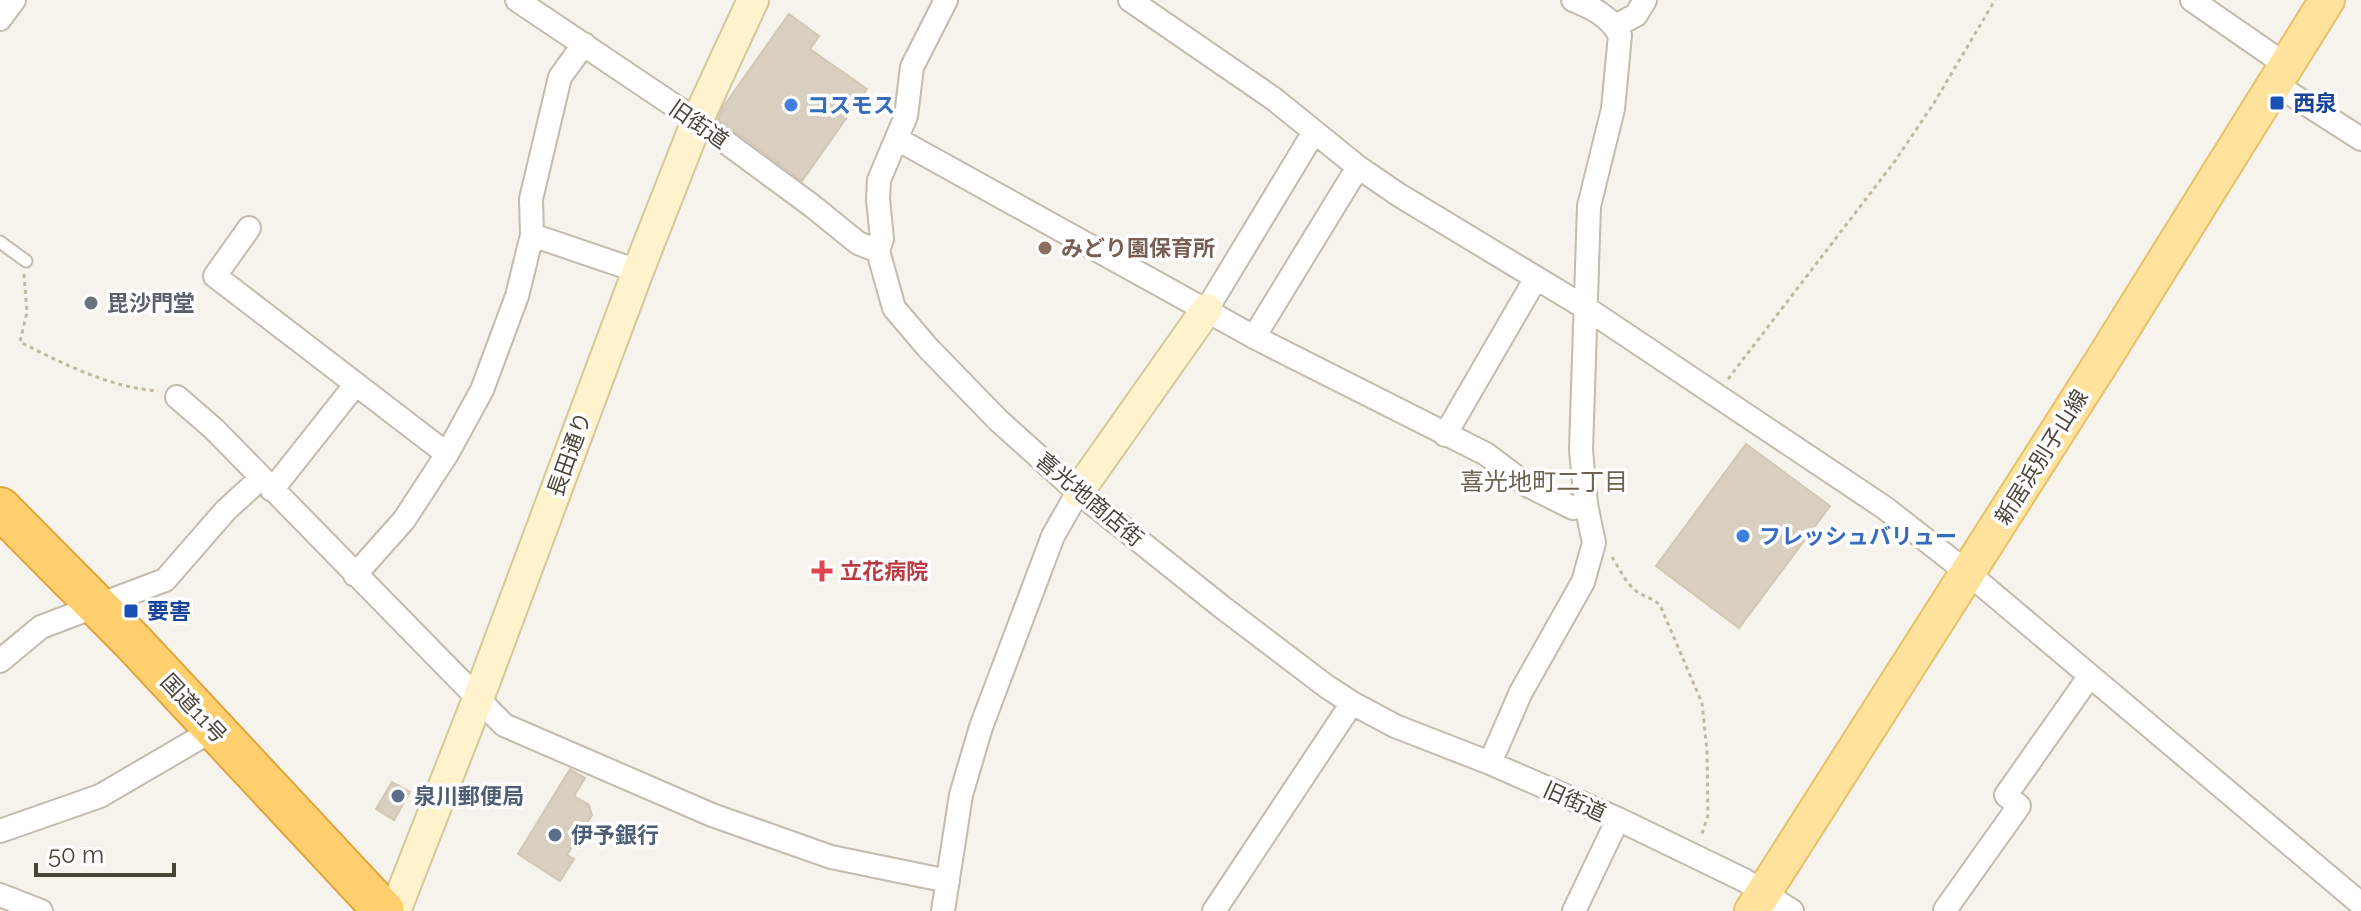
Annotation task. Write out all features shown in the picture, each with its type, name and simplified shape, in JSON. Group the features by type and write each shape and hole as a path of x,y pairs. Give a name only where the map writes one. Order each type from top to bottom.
{"highway":[{"name":"国道11号","path":"0,508 96,604 384,911"}],"main road":[{"name":"新居浜別子山線","path":"1769,905 1968,573 2327,0"}],"street":[{"path":"0,19 14,0"},
{"name":"旧街道","path":"517,0 697,121 858,243 878,251"},
{"name":"長田通り","path":"395,911 638,271 697,121 753,0"},
{"name":"喜光地商店街","path":"946,0 912,67 906,116 879,180 882,239 878,251 894,308 999,421 1078,492 1233,615 1352,703"},
{"path":"1130,0 1274,99 1358,167 1399,195 1586,308 1885,508 1968,573 2361,904"},
{"path":"1490,763 1521,692 1583,582 1594,543 1586,504 1581,450 1589,206 1613,109 1620,35 1615,26 1597,10 1573,0"},
{"path":"1615,26 1636,15 1645,0"},
{"path":"2192,0 2361,139"},
{"path":"355,575 404,520 447,454 482,390 517,296 532,235 531,199 560,77 584,44"},
{"path":"943,911 961,795 981,727 1053,536 1078,492 1207,309 1314,132"},
{"path":"897,139 1254,337 1486,454 1527,485 1573,508 1586,504"},
{"path":"1254,337 1358,167"},
{"path":"249,228 215,276 447,454"},
{"path":"532,235 638,271"},
{"path":"1445,435 1536,278"},
{"path":"0,661 41,627 165,580 226,510 266,484 356,384"},
{"path":"177,397 214,429 504,725 712,815 831,857 948,881"},
{"path":"1945,910 2019,806 2006,795 2089,677"},
{"path":"1214,911 1352,703"},
{"name":"旧街道","path":"1352,703 1395,726 1490,763 1693,855 1744,880 1769,905"},
{"path":"0,831 100,796 213,730"},
{"path":"1574,911 1618,819"},
{"path":"0,895 41,911"}],"lane":[{"path":"0,242 26,261"}],"path":[{"path":"1715,396 1895,161 1934,103 1995,0"},
{"path":"26,261 23,267 27,312 20,342 70,367 108,381 177,397"},
{"path":"1594,543 1603,546 1629,584 1660,605 1702,703 1707,751 1708,815 1693,855"}],"building":[{"name":"コスモス","path":"789,14 819,36 810,49 867,89 802,181 718,119 723,107"},
{"name":"フレッシュバリュー","path":"1746,444 1830,506 1739,628 1656,566"},
{"name":"伊予銀行","path":"570,769 585,778 574,796 589,805 592,815 567,855 574,859 560,881 518,854"},
{"path":"392,782 410,792 394,820 376,809"}],"place":[{"name":"西泉","path":"2277,103"},
{"name":"コスモス","path":"791,105"},
{"name":"みどり園保育所","path":"1045,248"},
{"name":"毘沙門堂","path":"91,303"},
{"name":"フレッシュバリュー","path":"1743,536"},
{"name":"立花病院","path":"822,571"},
{"name":"要害","path":"131,611"},
{"name":"泉川郵便局","path":"398,796"},
{"name":"伊予銀行","path":"555,835"}],"district":[{"name":"喜光地町二丁目","path":"1544,482"}]}
